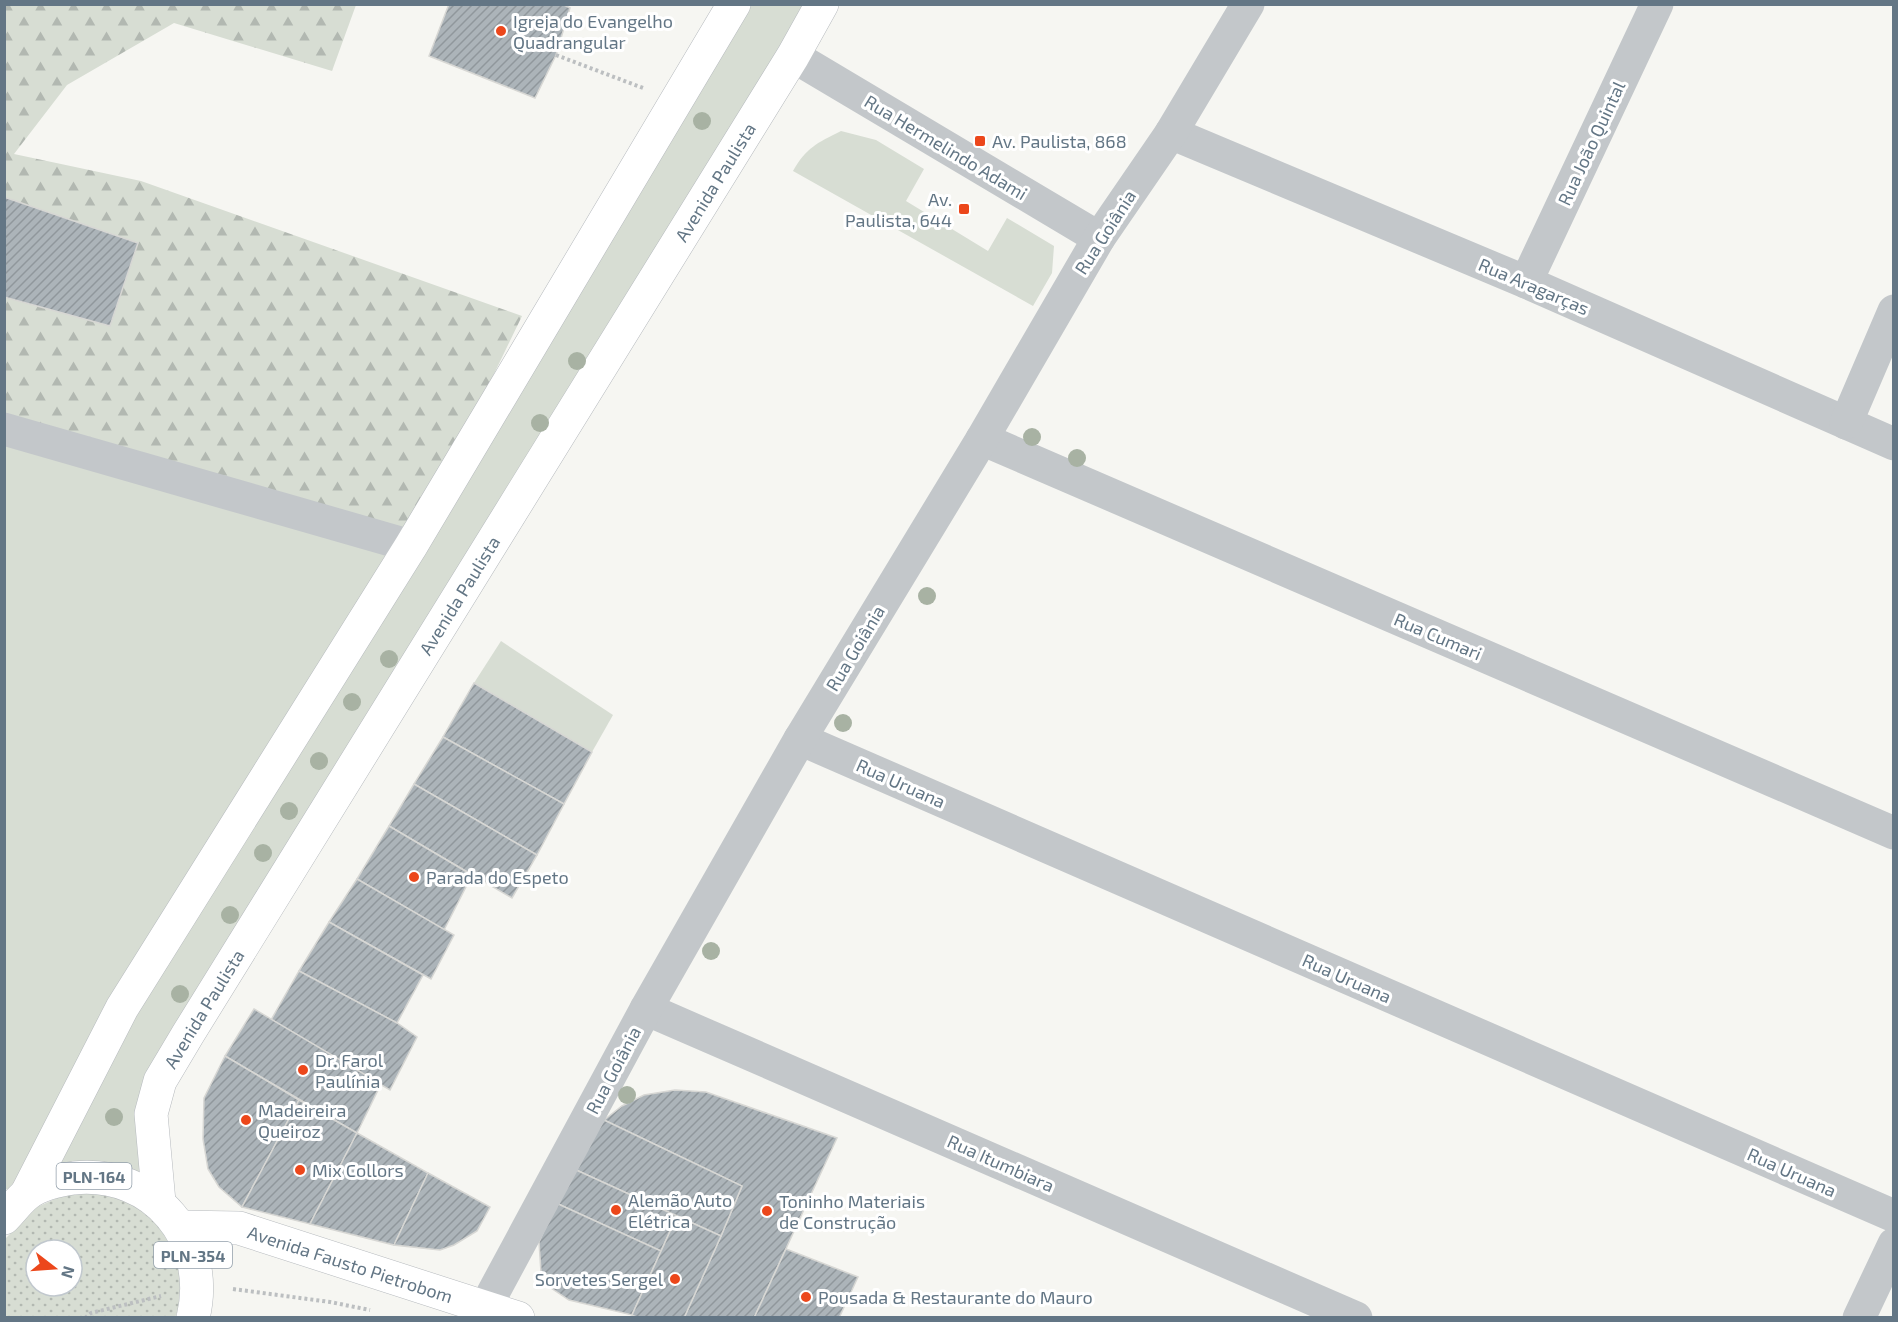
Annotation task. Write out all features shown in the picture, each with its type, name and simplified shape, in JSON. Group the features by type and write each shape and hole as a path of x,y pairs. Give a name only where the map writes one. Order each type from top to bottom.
{"main road":[{"path":"4,1218 27,1193 122,1008 411,546 734,4"},
{"name":"Avenida Paulista","path":"159,1202 151,1114 160,1081 793,56 822,4"},
{"name":"PLN-164","path":"27,1193 60,1180 94,1176 128,1184 159,1202"},
{"name":"PLN-354","path":"159,1202 180,1227 193,1254 198,1284 193,1317"},
{"name":"Avenida Fausto Pietrobom","path":"180,1227 239,1228 518,1317"}],"street":[{"name":"Rua Goiânia","path":"486,1306 646,1009 800,739 982,439 1099,238 1172,133 1248,4"},
{"name":"Rua João Quintal","path":"1526,282 1657,4"},
{"name":"Rua Hermelindo Adami","path":"793,56 1099,238"},
{"name":"Rua Aragarças","path":"1172,133 1526,282 1893,444"},
{"path":"1846,423 1893,311"},
{"path":"4,429 411,546"},
{"name":"Rua Cumari","path":"982,439 1893,833"},
{"name":"Rua Uruana","path":"800,739 1893,1216"},
{"name":"Rua Itumbiara","path":"646,1009 1356,1317"},
{"path":"1859,1317 1893,1244"}],"path":[{"path":"556,55 652,92"},
{"path":"85,1317 91,1313 198,1284 330,1302 372,1311"}],"green space":[{"path":"4,5 356,5 332,71 174,23 67,85 14,154 141,181 522,316 411,546 5,429"},
{"path":"734,5 822,5 161,1081 159,1202 27,1193 5,1189 4,432 411,546"},
{"path":"841,131 876,140 924,169 906,201 988,251 1007,218 1054,246 1052,273 1033,306 793,171 813,147"},
{"path":"501,641 613,715 592,752 474,683"},
{"path":"94,1193 118,1198 137,1207 151,1218 172,1248 178,1265 181,1283 180,1301 175,1318 5,1317 4,1240 37,1207 64,1195"}],"building":[{"name":"Igreja do Evangelho Quadrangular","path":"449,4 562,4 570,8 556,55 535,98 429,56"},
{"path":"4,197 138,243 110,326 4,297"},
{"path":"474,683 592,752 564,804 443,737"},
{"path":"443,737 564,804 537,855 414,784"},
{"path":"414,784 537,855 512,898 389,826"},
{"name":"Parada do Espeto","path":"389,826 472,875 444,930 357,879"},
{"path":"357,879 454,935 431,979 329,922"},
{"path":"329,922 423,975 397,1023 299,971"},
{"path":"299,971 397,1023 417,1037 390,1090 271,1020"},
{"name":"Dr. Farol Paulínia","path":"254,1009 381,1084 357,1133 225,1056"},
{"name":"Madeireira Queiroz","path":"225,1056 299,1100 242,1207 219,1187 208,1169 203,1139 204,1098"},
{"name":"Toninho Materiais de Construção","path":"675,1090 706,1092 837,1138 754,1318 684,1318 742,1186 604,1120 622,1106 644,1095"},
{"name":"Mix Collors","path":"299,1100 357,1133 310,1224 242,1207"},
{"path":"604,1120 742,1186 721,1236 574,1169"},
{"path":"357,1133 428,1173 394,1245 310,1224"},
{"name":"Alemão Auto Elétrica","path":"574,1169 677,1216 661,1251 556,1203"},
{"path":"428,1173 490,1207 477,1231 454,1245 440,1250 394,1245"},
{"path":"556,1203 661,1251 632,1315 569,1300 551,1288 541,1272 539,1242"},
{"name":"Sorvetes Sergel","path":"677,1216 721,1236 684,1318 638,1318 632,1315"},
{"name":"Pousada & Restaurante do Mauro","path":"786,1249 858,1277 839,1318 754,1318"}],"place":[{"name":"Igreja do Evangelho Quadrangular","path":"501,31"},
{"name":"Av. Paulista, 868","path":"980,141"},
{"name":"Av. Paulista, 644","path":"964,209"},
{"name":"Parada do Espeto","path":"414,877"},
{"name":"Dr. Farol Paulínia","path":"303,1070"},
{"name":"Madeireira Queiroz","path":"246,1120"},
{"name":"Mix Collors","path":"300,1170"},
{"name":"Alemão Auto Elétrica","path":"616,1210"},
{"name":"Toninho Materiais de Construção","path":"767,1211"},
{"name":"Sorvetes Sergel","path":"675,1279"},
{"name":"Pousada & Restaurante do Mauro","path":"806,1297"}]}
